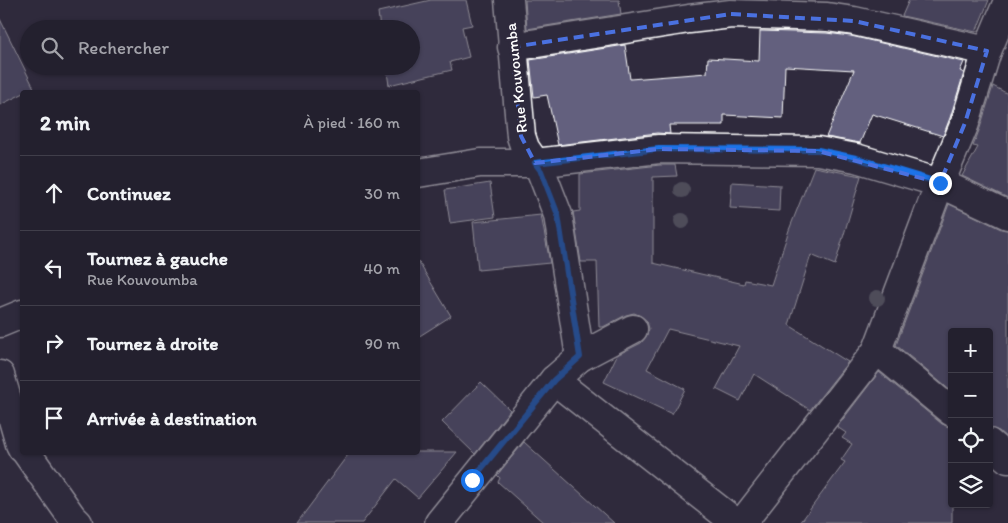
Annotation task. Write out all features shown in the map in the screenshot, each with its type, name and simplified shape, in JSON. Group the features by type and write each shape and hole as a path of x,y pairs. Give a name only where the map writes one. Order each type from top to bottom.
{"street":[{"name":"Rue Kouvoumba","path":"509,0 521,136 525,148 541,171 558,215 580,357"},
{"path":"742,523 876,350 940,183 965,124 987,51 1008,1"},
{"path":"512,47 731,14 827,17 854,21 987,51"},
{"path":"420,173 480,163 535,163 659,149 818,150 856,158 940,183 1008,215"},
{"path":"0,324 20,315"},
{"path":"439,523 554,380 580,357 633,329"},
{"path":"876,350 948,409"},
{"path":"0,375 20,444"},
{"path":"554,380 736,523"},
{"path":"993,446 1008,459"},
{"path":"28,455 78,523"}],"highlighted area":[{"path":"731,14 854,21 987,51 965,123 940,183 818,151 659,149 535,163 521,136 512,47"}],"building":[{"path":"431,0 466,0 472,25 462,27 469,57 450,62 452,70 389,85 387,75 420,75 420,20 379,20 378,12"},
{"path":"525,0 619,0 621,14 527,29"},
{"path":"909,0 989,0 976,32 902,16"},
{"path":"0,19 20,60 20,75 28,75 34,88 20,90 20,95 0,105"},
{"path":"760,31 826,33 851,36 964,62 960,71 964,73 943,136 872,114 860,143 826,137 854,70 785,66 783,118 724,115 724,125 669,125 670,134 657,133 558,145 547,95 534,97 530,60 625,45 630,79 707,73 708,58 759,61"},
{"path":"993,86 1008,94 1008,198 962,176 978,147 973,146"},
{"path":"675,165 677,176 653,177 653,263 744,284 745,280 771,285 789,230 814,167 861,176 835,265 811,255 789,325 848,362 810,410 754,374 740,401 716,389 739,346 668,329 647,369 685,389 672,414 604,382 617,355 641,343 649,329 647,321 634,313 599,327 597,262 581,262 573,212 580,211 580,174"},
{"path":"732,182 780,185 779,211 730,208"},
{"path":"490,183 495,217 450,223 445,190"},
{"path":"949,204 1001,229 1008,230 1008,439 999,431 993,429 993,328 948,328 948,389 896,345"},
{"path":"541,215 550,263 478,270 473,222"},
{"path":"420,264 451,316 420,336"},
{"path":"879,372 942,424 948,426 948,508 952,508 952,523 800,523 845,462 841,460 852,444 842,438 846,433 837,427"},
{"path":"481,382 510,410 475,454 442,422"},
{"path":"524,442 614,523 544,523 498,482 500,478 497,475"},
{"path":"420,452 457,452 418,498 396,479 362,523 297,523 348,455 420,455"}],"route":[{"path":"472,480 554,380 580,357 558,215 541,171 535,163 659,149 818,150 856,158 940,183"}]}
